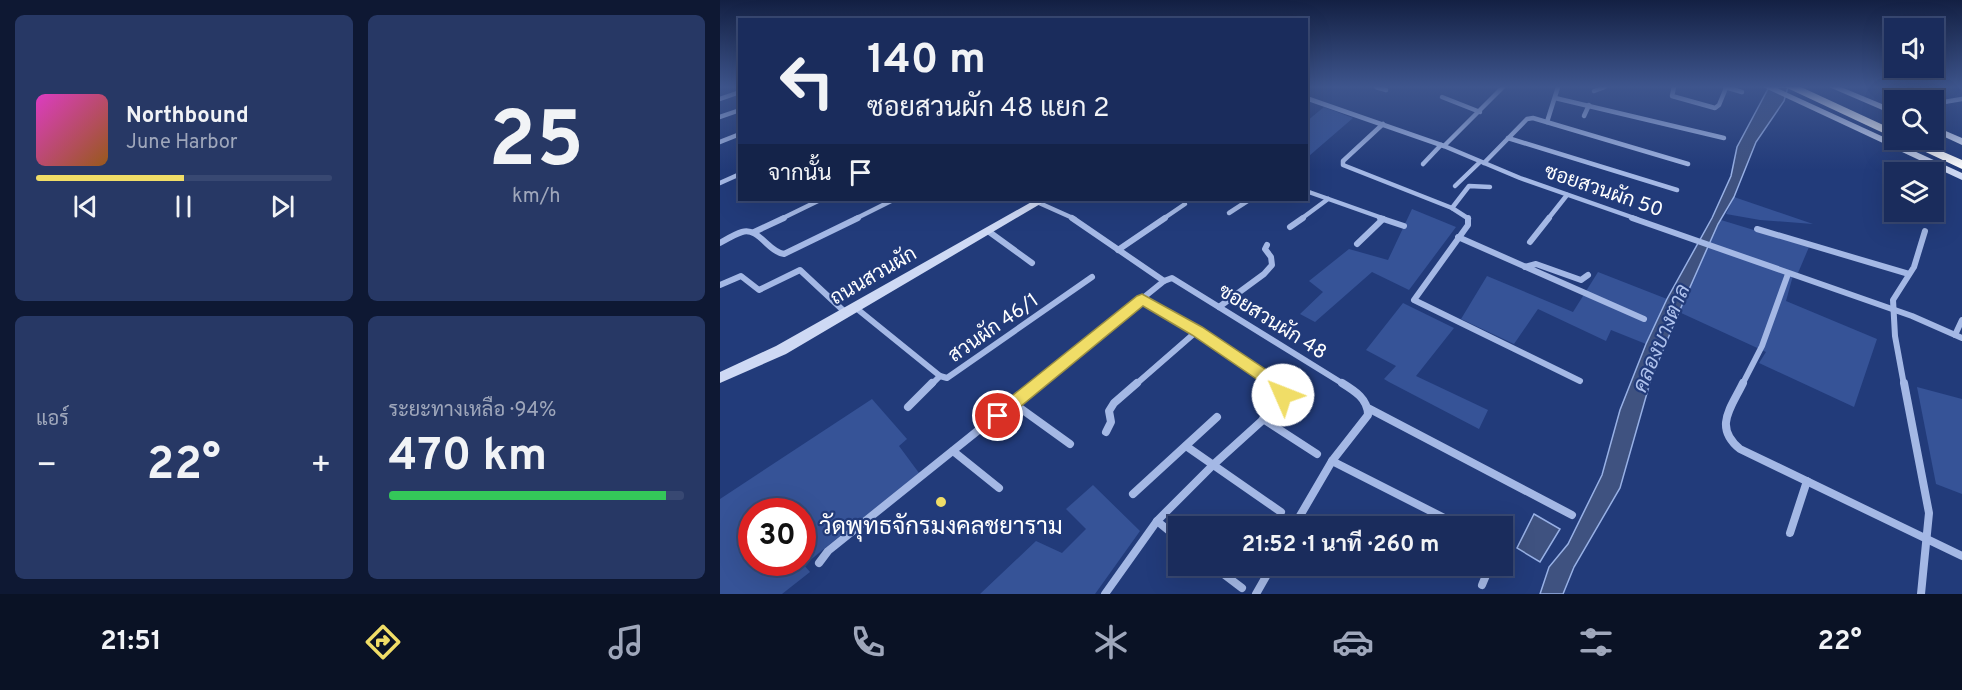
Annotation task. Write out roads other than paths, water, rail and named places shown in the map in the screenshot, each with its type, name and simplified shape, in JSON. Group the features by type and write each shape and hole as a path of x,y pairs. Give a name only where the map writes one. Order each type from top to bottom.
{"highway":[{"path":"1851,115 1884,129"},
{"path":"1866,115 1884,121"},
{"path":"1944,146 1962,154"},
{"path":"1928,150 1962,165"}],"main road":[{"path":"1845,115 1962,177"},
{"path":"1944,134 1962,142"},
{"name":"ถนนสวนผัก","path":"720,378 781,350 1039,201"}],"street":[{"name":"ซอยสวนผัก 50","path":"1356,115 1443,146 1567,195 1892,309 1958,336"},
{"path":"1423,164 1477,115"},
{"path":"1547,122 1549,115"},
{"path":"1629,115 1724,138"},
{"path":"1455,186 1529,118 1688,164"},
{"path":"1383,124 1343,161 1343,165 1452,208 1469,218 1468,225 1414,300 1580,381"},
{"path":"720,142 738,135"},
{"path":"1508,138 1677,190"},
{"path":"720,183 738,175"},
{"path":"1452,208 1469,186 1490,187"},
{"path":"1308,192 1404,226"},
{"path":"1530,242 1567,195"},
{"path":"1290,227 1328,200"},
{"path":"720,243 744,231 754,232 818,201"},
{"path":"754,232 776,253 783,254 891,201"},
{"name":"ซอยสวนผัก 48","path":"1039,201 1075,219 1164,281 1172,278 1358,393 1368,408 1572,515"},
{"path":"1229,213 1247,201"},
{"path":"1118,250 1185,204"},
{"path":"1357,244 1383,219"},
{"path":"1757,230 1910,274"},
{"path":"987,231 1032,262"},
{"path":"1921,594 1929,513 1895,336 1892,309 1893,300 1914,267 1925,231"},
{"path":"1458,237 1644,319"},
{"path":"1219,307 1264,274 1272,265 1265,249 1267,244"},
{"path":"1525,267 1536,264 1581,280 1588,275"},
{"name":"สวนผัก 46/1","path":"720,285 741,276 759,290 800,270 851,311 940,376 947,378 1092,277"},
{"path":"1788,274 1762,346 1726,417 1724,429 1727,439 1740,449 1962,556"},
{"path":"819,563 828,551 1164,281"},
{"path":"1107,593 1157,521 1213,465 1277,407 1283,397 1281,387 1197,331 1142,299"},
{"path":"1958,336 1962,320"},
{"path":"1106,432 1112,424 1109,411 1114,403 1197,331"},
{"path":"908,407 940,376"},
{"path":"1013,403 1070,444"},
{"path":"1300,516 1332,461 1368,415 1368,408"},
{"path":"1133,494 1217,417"},
{"path":"1263,419 1317,454"},
{"path":"1186,446 1281,512"},
{"path":"953,452 999,488"},
{"path":"1332,461 1440,516"},
{"path":"1790,533 1807,481"},
{"path":"1157,521 1168,530"},
{"path":"1226,576 1242,588"},
{"path":"1259,593 1267,576"},
{"path":"1482,585 1486,576"}],"water":[{"name":"คลองบางตาล","path":"1754,115 1775,115 1756,142 1734,197 1718,224 1651,379 1620,488 1574,567 1563,594 1540,594 1549,567 1568,544 1602,475 1620,410 1646,344 1667,299 1712,218 1731,176 1737,147"},
{"path":"1534,514 1560,529 1540,562 1517,548"}],"place":[{"name":"วัดพุทธจักรมงคลชยาราม","path":"941,502"}]}
